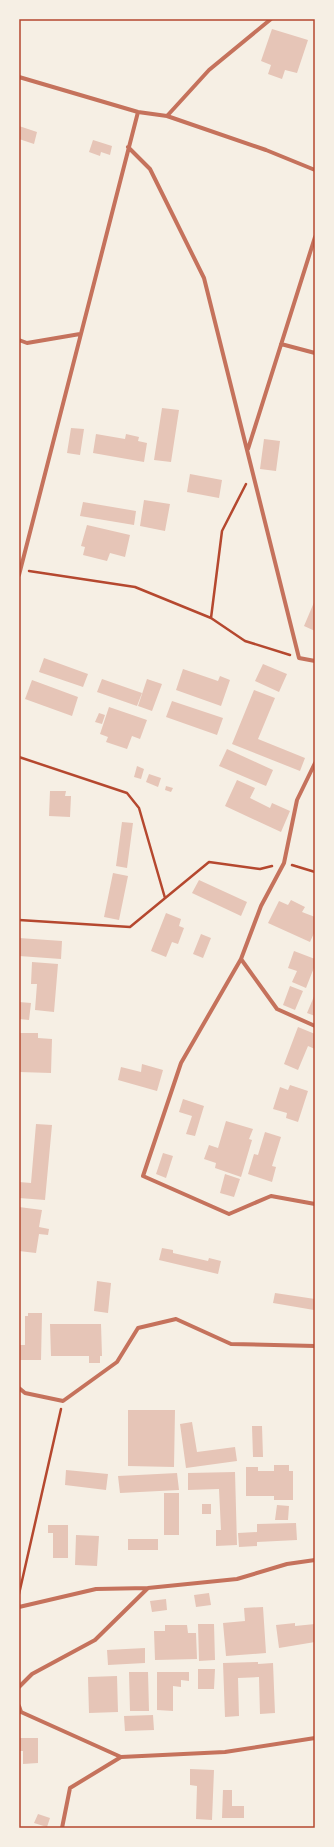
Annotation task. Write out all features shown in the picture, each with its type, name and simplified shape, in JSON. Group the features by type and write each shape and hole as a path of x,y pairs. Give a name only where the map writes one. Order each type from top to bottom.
{"street":[{"path":"167,116 209,70 271,19"},
{"path":"19,77 138,112 167,116 266,150 315,170"},
{"path":"19,575 21,556 138,112"},
{"path":"128,147 150,169 204,278 248,449 252,472 299,658 315,661"},
{"path":"248,449 315,237"},
{"path":"19,340 27,343 80,334"},
{"path":"281,344 315,353"},
{"path":"315,763 297,800 284,863 261,906 241,959 181,1064 143,1176 229,1214 271,1196 315,1204"},
{"path":"241,959 277,1009 315,1026"},
{"path":"19,1388 25,1393 62,1401 117,1362 138,1328 176,1319 231,1344 315,1346"},
{"path":"19,1607 96,1589 148,1588 237,1579 288,1564 315,1560"},
{"path":"19,1687 32,1674 95,1640 148,1588"},
{"path":"19,1706 21,1712 122,1757 225,1752 315,1738"},
{"path":"62,1828 70,1788 122,1757"}],"path":[{"path":"211,618 222,531 252,472"},
{"path":"20,570 136,587 211,618 245,641 299,658"},
{"path":"19,757 127,793 138,808 165,898"},
{"path":"19,920 130,927 209,862 260,869 284,863 315,872"},
{"path":"19,1594 62,1401"}],"building":[{"path":"272,29 308,40 297,73 285,70 282,79 268,74 271,65 261,61"},
{"path":"19,126 37,132 34,144 19,139"},
{"path":"93,140 112,146 110,155 101,152 100,156 89,152"},
{"path":"162,408 179,410 171,462 154,460"},
{"path":"71,428 84,429 80,455 67,453"},
{"path":"96,434 125,439 126,434 139,437 138,441 147,443 144,462 93,453"},
{"path":"264,439 280,441 276,471 260,469"},
{"path":"190,474 222,480 219,498 187,492"},
{"path":"144,500 170,504 165,531 140,526"},
{"path":"83,502 136,511 134,525 80,516"},
{"path":"87,525 130,535 125,557 110,553 107,561 83,555 85,547 81,546"},
{"path":"315,600 315,631 304,626"},
{"path":"44,658 88,674 83,687 39,672"},
{"path":"263,664 287,674 279,692 255,681"},
{"path":"183,669 218,681 220,676 230,680 221,706 176,690"},
{"path":"102,679 142,693 137,706 97,692"},
{"path":"147,679 162,684 152,711 138,706"},
{"path":"32,680 78,697 72,716 25,699"},
{"path":"254,690 275,698 258,739 305,758 300,771 232,744"},
{"path":"172,701 223,718 217,735 166,717"},
{"path":"109,707 147,720 140,739 132,736 127,749 106,742 108,737 100,734"},
{"path":"99,713 105,715 102,724 95,722"},
{"path":"227,749 273,770 266,786 219,766"},
{"path":"137,766 144,769 141,779 134,777"},
{"path":"149,774 161,778 158,787 146,782"},
{"path":"237,780 255,788 250,798 270,808 272,803 290,811 281,832 225,806"},
{"path":"166,786 173,788 171,792 165,790"},
{"path":"50,791 66,791 65,796 71,796 70,817 49,816"},
{"path":"122,822 133,823 127,868 116,866"},
{"path":"113,873 128,876 119,920 104,917"},
{"path":"199,880 247,902 241,916 192,893"},
{"path":"291,900 305,907 302,912 315,917 315,931 310,942 268,923 279,901 288,905"},
{"path":"166,913 181,919 179,926 184,928 178,944 172,942 166,957 151,951"},
{"path":"201,934 211,938 203,958 193,954"},
{"path":"19,938 62,941 61,959 19,956"},
{"path":"294,951 315,959 315,965 306,988 292,982 297,971 288,968"},
{"path":"32,962 58,964 54,1012 35,1010 37,984 31,984"},
{"path":"290,986 303,991 295,1010 283,1005"},
{"path":"315,994 315,1016 307,1013"},
{"path":"19,1002 31,1003 29,1020 19,1019"},
{"path":"298,1027 315,1034 315,1049 308,1046 298,1070 284,1064"},
{"path":"19,1033 38,1033 38,1038 52,1039 51,1073 19,1072"},
{"path":"142,1064 163,1070 157,1091 118,1080 121,1067 141,1072"},
{"path":"290,1085 308,1091 298,1122 286,1118 287,1113 273,1109 280,1087 288,1090"},
{"path":"183,1099 204,1106 195,1136 186,1134 192,1116 179,1112"},
{"path":"226,1121 253,1129 249,1139 252,1140 241,1177 215,1168 216,1163 204,1159 209,1145 218,1148"},
{"path":"36,1124 52,1125 45,1200 19,1198 19,1182 31,1183"},
{"path":"265,1132 281,1137 272,1166 276,1167 272,1182 248,1174 254,1154 258,1155"},
{"path":"163,1153 173,1156 166,1178 156,1174"},
{"path":"225,1174 240,1179 234,1197 220,1193"},
{"path":"19,1207 42,1210 39,1227 49,1229 48,1235 39,1234 36,1253 19,1251"},
{"path":"162,1248 173,1250 173,1253 208,1261 209,1258 221,1261 218,1274 159,1260"},
{"path":"97,1281 111,1283 108,1313 94,1311"},
{"path":"275,1293 315,1299 314,1310 273,1303"},
{"path":"28,1313 42,1313 41,1360 19,1360 19,1345 25,1345 25,1316 28,1316"},
{"path":"50,1324 101,1324 102,1356 100,1356 100,1363 89,1363 89,1356 51,1356"},
{"path":"128,1410 175,1410 174,1467 128,1466"},
{"path":"192,1422 197,1452 235,1447 237,1461 186,1468 180,1424"},
{"path":"252,1426 262,1426 263,1457 253,1457"},
{"path":"274,1465 289,1465 289,1471 293,1471 293,1500 274,1500 274,1496 246,1496 246,1467 258,1467 258,1471 274,1471"},
{"path":"66,1470 108,1474 106,1490 65,1485"},
{"path":"235,1472 237,1545 216,1546 216,1530 221,1530 219,1489 188,1490 188,1473"},
{"path":"177,1473 179,1490 120,1493 118,1476"},
{"path":"164,1493 179,1493 179,1535 164,1535"},
{"path":"202,1504 211,1504 211,1514 202,1514"},
{"path":"277,1505 289,1506 288,1520 275,1520"},
{"path":"296,1523 297,1540 257,1542 257,1546 239,1547 238,1533 257,1532 257,1524"},
{"path":"48,1525 68,1525 68,1558 53,1558 53,1533 48,1533"},
{"path":"76,1535 99,1536 97,1566 75,1565"},
{"path":"128,1539 158,1539 158,1550 128,1550"},
{"path":"209,1593 211,1605 196,1607 194,1595"},
{"path":"166,1599 167,1610 152,1612 150,1601"},
{"path":"263,1607 266,1653 226,1656 223,1623 245,1621 244,1608"},
{"path":"295,1623 295,1626 315,1624 315,1642 279,1648 276,1625"},
{"path":"198,1624 214,1624 215,1660 199,1661"},
{"path":"165,1625 187,1625 188,1633 196,1633 197,1659 155,1660 154,1631 165,1631"},
{"path":"145,1648 145,1663 108,1665 107,1650"},
{"path":"258,1662 258,1664 273,1663 275,1713 260,1714 259,1677 238,1678 239,1716 225,1717 223,1663"},
{"path":"198,1669 215,1669 214,1689 198,1689"},
{"path":"129,1672 148,1672 149,1711 130,1711"},
{"path":"157,1672 189,1672 189,1681 181,1680 181,1687 173,1686 173,1711 157,1710"},
{"path":"117,1676 118,1712 89,1713 88,1677"},
{"path":"153,1715 154,1730 125,1731 124,1716"},
{"path":"19,1738 38,1738 38,1763 23,1764 23,1751 20,1751"},
{"path":"190,1769 214,1770 212,1820 196,1819 197,1786 190,1785"},
{"path":"223,1790 232,1790 232,1806 244,1806 244,1818 222,1818"},
{"path":"38,1814 50,1818 47,1827 34,1823"}]}
